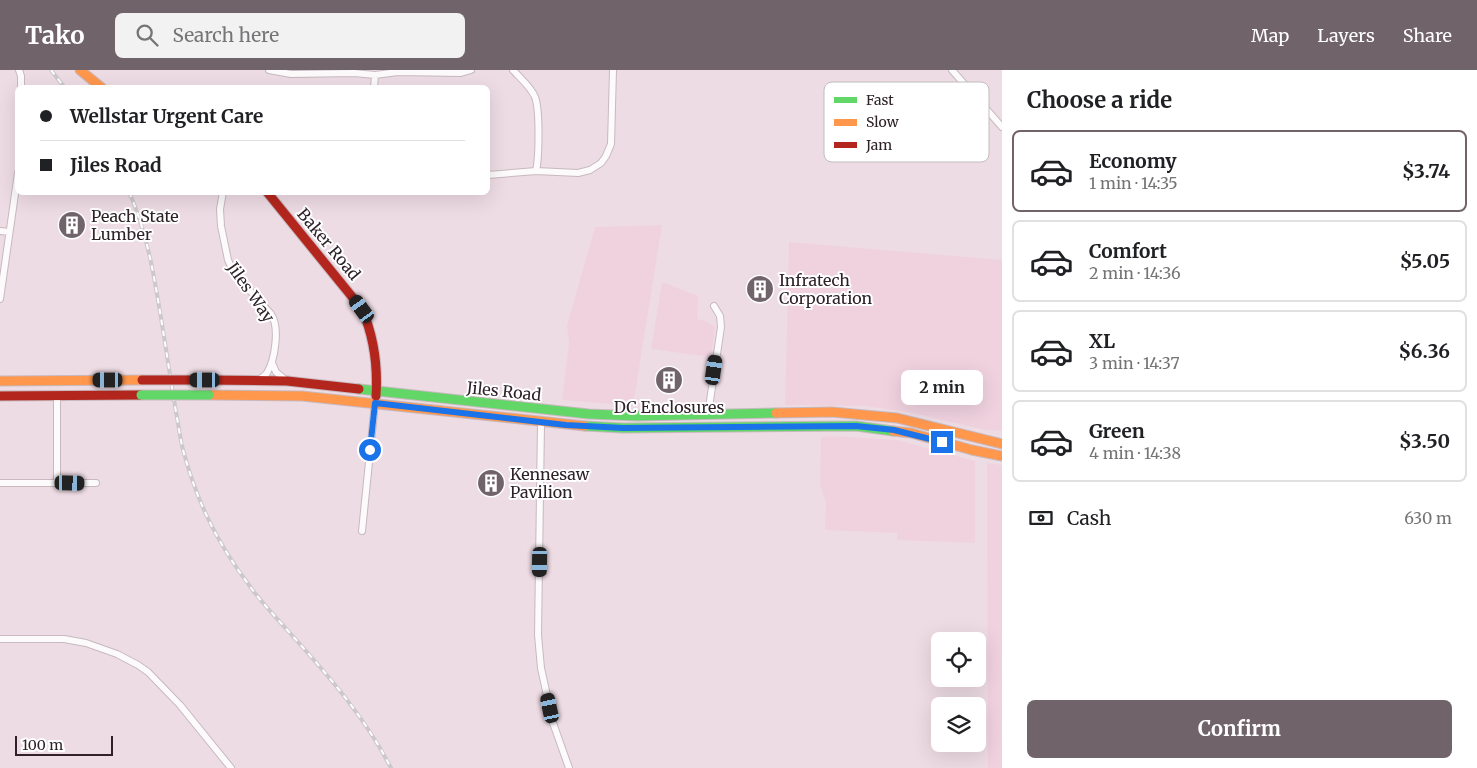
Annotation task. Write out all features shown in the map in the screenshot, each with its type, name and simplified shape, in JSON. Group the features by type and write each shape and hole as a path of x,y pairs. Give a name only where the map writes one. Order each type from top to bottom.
{"street":[{"path":"19,70 21,85"},
{"path":"80,70 98,85"},
{"path":"269,70 291,74 354,73 375,75 398,72 461,73 471,70"},
{"path":"513,70 535,97 537,106 538,155 536,171"},
{"path":"490,175 536,171 585,172 596,167 606,156 611,144 613,70"},
{"path":"952,70 963,82"},
{"path":"374,85 375,75"},
{"path":"989,111 1002,126"},
{"path":"0,299 15,192"},
{"name":"Jiles Way","path":"222,195 221,218 228,260 234,273 271,314 274,321 276,336 272,363"},
{"name":"Baker Road","path":"269,195 362,309 372,332 374,343 378,377 375,403"},
{"path":"0,230 9,232"},
{"path":"708,414 721,327 720,316 714,306"},
{"path":"256,380 266,374 272,363"},
{"path":"272,363 276,372 288,381"},
{"name":"Jiles Road","path":"0,381 288,381 574,413 637,416 832,412 905,419 1002,444"},
{"name":"Jiles Road","path":"0,396 280,395 375,403 541,423 623,428 856,426 911,433 972,450 1002,456"},
{"path":"57,396 57,483"},
{"path":"362,531 375,403"},
{"path":"541,423 538,635 541,668 553,723 569,768"},
{"path":"0,483 96,483"},
{"path":"0,639 64,639 86,643 117,654 138,665 148,672 180,705 232,768"}],"shaded area":[{"path":"662,225 633,406 562,400 569,343 567,325 595,227"},
{"path":"789,242 1002,260 1002,431 985,430 908,412 864,406 785,405"},
{"path":"662,282 698,296 697,319 706,321 715,327 711,357 651,349"},
{"path":"821,437 897,440 975,461 975,543 897,540 897,533 825,530 826,503 820,484"},
{"path":"987,463 1002,465 1002,768 988,768"}],"railway":[{"path":"51,70 63,85"},
{"path":"130,195 141,223 153,270 182,446 208,519 237,569 263,603 344,697 381,749 391,768"}],"traffic: fast":[{"path":"359,389 589,414 637,416 776,413"},
{"path":"141,395 209,395"},
{"path":"585,426 623,428 856,426 893,431"}],"traffic: slow":[{"path":"80,70 98,85"},
{"path":"0,381 142,380"},
{"path":"209,395 302,396 585,426"},
{"path":"776,413 832,412 897,418 1002,444"},
{"path":"893,431 911,433 972,450 1002,456"}],"traffic: jam":[{"path":"269,195 362,309 370,330 374,351 376,396"},
{"path":"142,380 205,380"},
{"path":"205,380 287,381 359,389"},
{"path":"0,396 141,395"}],"place":[{"name":"Peach State Lumber","path":"72,225"},
{"name":"Infratech Corporation","path":"760,289"},
{"name":"DC Enclosures","path":"669,380"},
{"name":"Kennesaw Pavilion","path":"491,483"}],"route":[{"path":"370,450 375,403 541,423 595,427 856,426 911,433 942,442"}]}
